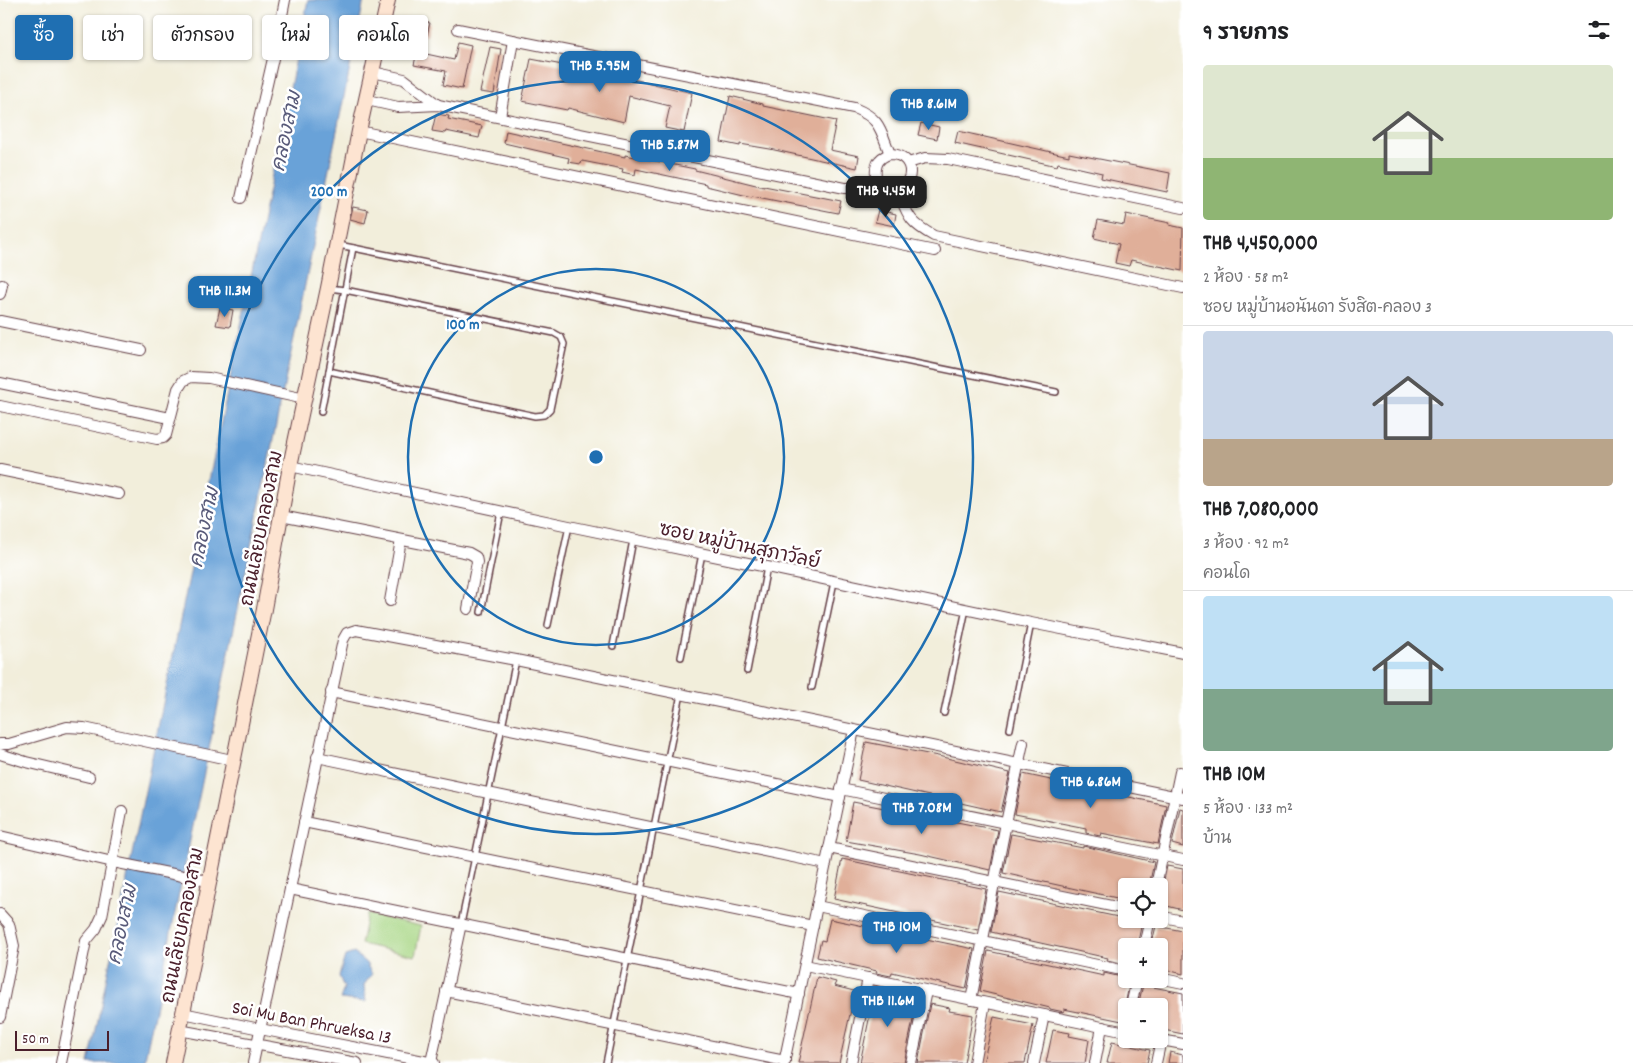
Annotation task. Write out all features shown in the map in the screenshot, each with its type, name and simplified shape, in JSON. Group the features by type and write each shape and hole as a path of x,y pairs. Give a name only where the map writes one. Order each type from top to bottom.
{"main road":[{"name":"ถนนเลียบคลองสาม","path":"172,1063 290,466 388,0"}],"street":[{"path":"241,198 285,0"},
{"path":"458,29 854,108 877,121 890,154"},
{"path":"500,117 513,40"},
{"path":"373,72 404,79 438,105"},
{"path":"367,100 398,107 438,105 845,188 860,188 877,183 890,189 897,189 908,181 911,168 902,156 890,154 884,156 878,161 876,166 877,183"},
{"path":"359,131 935,251"},
{"path":"908,163 925,158 948,159 1183,208"},
{"path":"897,189 908,216 918,228 934,236 1183,288"},
{"path":"0,321 141,350"},
{"path":"0,406 157,439 163,438 166,435 178,389 183,381 191,377 209,378 305,399"},
{"path":"0,384 170,418"},
{"name":"ซอย หมู่บ้านสุภาวัลย์","path":"290,466 633,540 767,566 834,582 1183,652"},
{"path":"0,470 119,494"},
{"path":"281,516 470,553 476,557 477,562 468,609"},
{"path":"390,601 401,540"},
{"path":"253,1063 343,640 347,633 356,630 516,660 1179,797"},
{"path":"331,692 667,762 1006,823 1183,860"},
{"path":"0,744 9,744 67,727 84,728 232,760"},
{"path":"446,991 784,1062 854,730"},
{"path":"971,1000 1023,743"},
{"path":"0,754 89,777"},
{"path":"317,758 826,864"},
{"path":"1158,878 1179,797 1180,772"},
{"path":"60,1063 86,941 96,930 102,916 117,863 122,811"},
{"path":"304,822 813,926"},
{"path":"0,836 117,863 208,881"},
{"path":"829,848 1118,908"},
{"path":"290,888 799,994"},
{"path":"817,906 1118,969"},
{"path":"0,914 9,924 14,946 4,979 0,1017"},
{"path":"1168,918 1183,921"},
{"path":"432,1063 461,924"},
{"path":"805,965 1118,1030"},
{"path":"851,1063 868,978"},
{"path":"1168,980 1183,983"},
{"path":"911,1063 926,991"},
{"path":"974,1063 985,1003"},
{"name":"Soi Mu Ban Phrueksa 13","path":"183,1013 260,1030 432,1063"},
{"path":"1034,1063 1044,1015"},
{"path":"1095,1063 1102,1028"},
{"name":"Soi Mu Ban Phrueksa 13","path":"179,1030 356,1063"},
{"path":"1168,1041 1183,1044"},
{"path":"1156,1063 1157,1048"}],"lane":[{"path":"336,244 1056,392"},
{"path":"321,412 353,248"},
{"path":"328,288 554,333 560,337 564,344 550,409 544,415 535,416 329,371"},
{"path":"481,612 501,512"},
{"path":"548,625 569,526"},
{"path":"613,646 633,540"},
{"path":"681,657 702,554"},
{"path":"746,671 767,566"},
{"path":"812,687 834,582"},
{"path":"944,713 966,609"},
{"path":"1010,730 1031,622"},
{"path":"461,924 516,660"},
{"path":"606,1063 681,694"}],"green space":[{"path":"367,914 421,926 415,956 361,944"}],"water":[{"name":"คลองสาม","path":"308,0 364,0 361,15 339,15 339,60 352,60 144,1063 89,1063 296,60 329,60 329,15 305,15"},
{"path":"354,953 366,963 372,974 364,985 366,1002 340,999 344,988 339,976 345,956"}],"building":[{"path":"458,42 471,45 462,89 443,85 446,71 414,65 415,60 428,60 428,54 454,60"},
{"path":"490,47 501,49 494,94 480,92"},
{"path":"531,59 620,76 692,93 684,132 665,128 670,106 629,96 624,122 568,108 567,110 522,101"},
{"path":"730,96 763,104 763,106 836,121 830,150 859,156 857,168 770,149 721,142"},
{"path":"436,114 449,116 448,119 482,126 479,138 446,131 445,133 432,131"},
{"path":"921,123 939,127 937,139 918,135"},
{"path":"506,131 625,157 625,155 695,169 764,187 841,201 838,213 752,197 706,186 706,184 636,169 635,175 622,172 623,169 582,161 581,164 568,162 569,158 504,143"},
{"path":"958,131 1069,156 1069,153 1170,173 1167,192 1101,178 1102,173 1058,163 1057,166 955,143"},
{"path":"353,207 368,210 365,223 350,219"},
{"path":"878,210 896,214 894,226 875,222"},
{"path":"1126,214 1170,223 1169,225 1183,228 1182,271 1131,260 1129,266 1115,263 1119,244 1094,238 1098,220 1124,225"},
{"path":"220,308 233,310 230,327 216,325"},
{"path":"866,742 1010,773 1001,812 858,780"},
{"path":"1023,774 1166,805 1158,844 1101,833 1100,836 1086,833 1086,828 1015,814"},
{"path":"853,802 998,830 990,870 920,854 846,841"},
{"path":"1180,808 1183,809 1183,847 1172,844"},
{"path":"1011,834 1083,848 1083,846 1154,862 1151,878 1118,878 1118,898 1003,873"},
{"path":"842,859 986,889 978,930 834,899"},
{"path":"1167,866 1183,869 1183,910 1168,906 1168,878 1164,878"},
{"path":"999,892 1118,917 1118,928 1141,928 1139,938 1118,938 1118,962 1107,960 1108,958 991,932"},
{"path":"830,919 974,949 966,989 892,972 891,976 876,973 877,971 817,957 821,940 825,941"},
{"path":"1156,928 1183,931 1183,974 1168,970 1168,938 1153,938"},
{"path":"988,951 1104,976 1104,973 1118,976 1118,988 1128,988 1126,998 1118,998 1118,1020 1064,1009 1064,1012 980,991"},
{"path":"817,977 836,982 834,986 858,992 856,1002 853,1001 839,1063 798,1063"},
{"path":"874,986 889,989 888,991 893,992 893,995 916,999 915,1001 917,1001 904,1063 860,1063"},
{"path":"1142,988 1158,988 1183,993 1183,1034 1168,1031 1168,998 1140,998"},
{"path":"930,1004 950,1008 949,1011 973,1015 964,1063 918,1063"},
{"path":"994,1017 1033,1025 1025,1063 983,1063"},
{"path":"1053,1030 1070,1033 1069,1036 1089,1040 1085,1063 1046,1063"},
{"path":"1112,1042 1118,1043 1118,1048 1150,1050 1147,1063 1107,1063"},
{"path":"1170,1052 1183,1055 1183,1063 1168,1063"}]}
